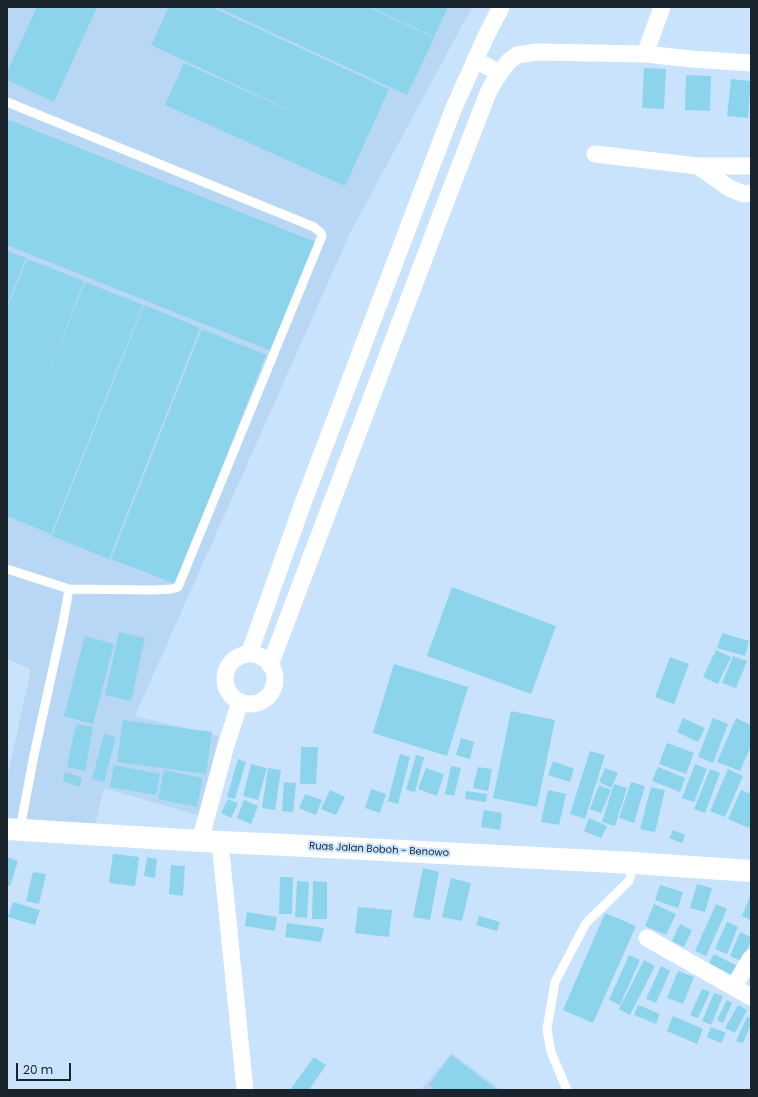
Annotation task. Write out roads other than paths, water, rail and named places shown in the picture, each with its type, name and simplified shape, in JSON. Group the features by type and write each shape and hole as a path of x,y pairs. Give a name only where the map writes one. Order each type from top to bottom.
{"main road":[{"name":"Ruas Jalan Boboh - Benowo","path":"13,829 210,842 634,863 751,871"}],"street":[{"path":"249,654 303,503 364,340 453,110 501,7"},
{"path":"645,54 662,7"},
{"path":"270,665 488,93 508,62 517,55 536,52 645,54 751,63"},
{"path":"475,60 500,73"},
{"path":"595,154 698,166 751,166"},
{"path":"698,166 734,190 744,194 751,193"},
{"path":"364,340 389,350"},
{"path":"249,654 261,658 270,665 274,673 272,691 266,698 249,704 240,702 232,697 227,689 225,679 226,670 232,662 249,654"},
{"path":"240,702 225,750 210,842 245,1090"},
{"path":"647,938 751,996"},
{"path":"734,986 751,958"}],"lane":[{"path":"7,102 314,227 321,233 322,236 180,584 176,588 170,589 69,589 7,570"},
{"path":"13,829 34,755 69,589"},
{"path":"567,1090 551,1052 547,1029 555,982 586,923 629,881 634,863"}]}
